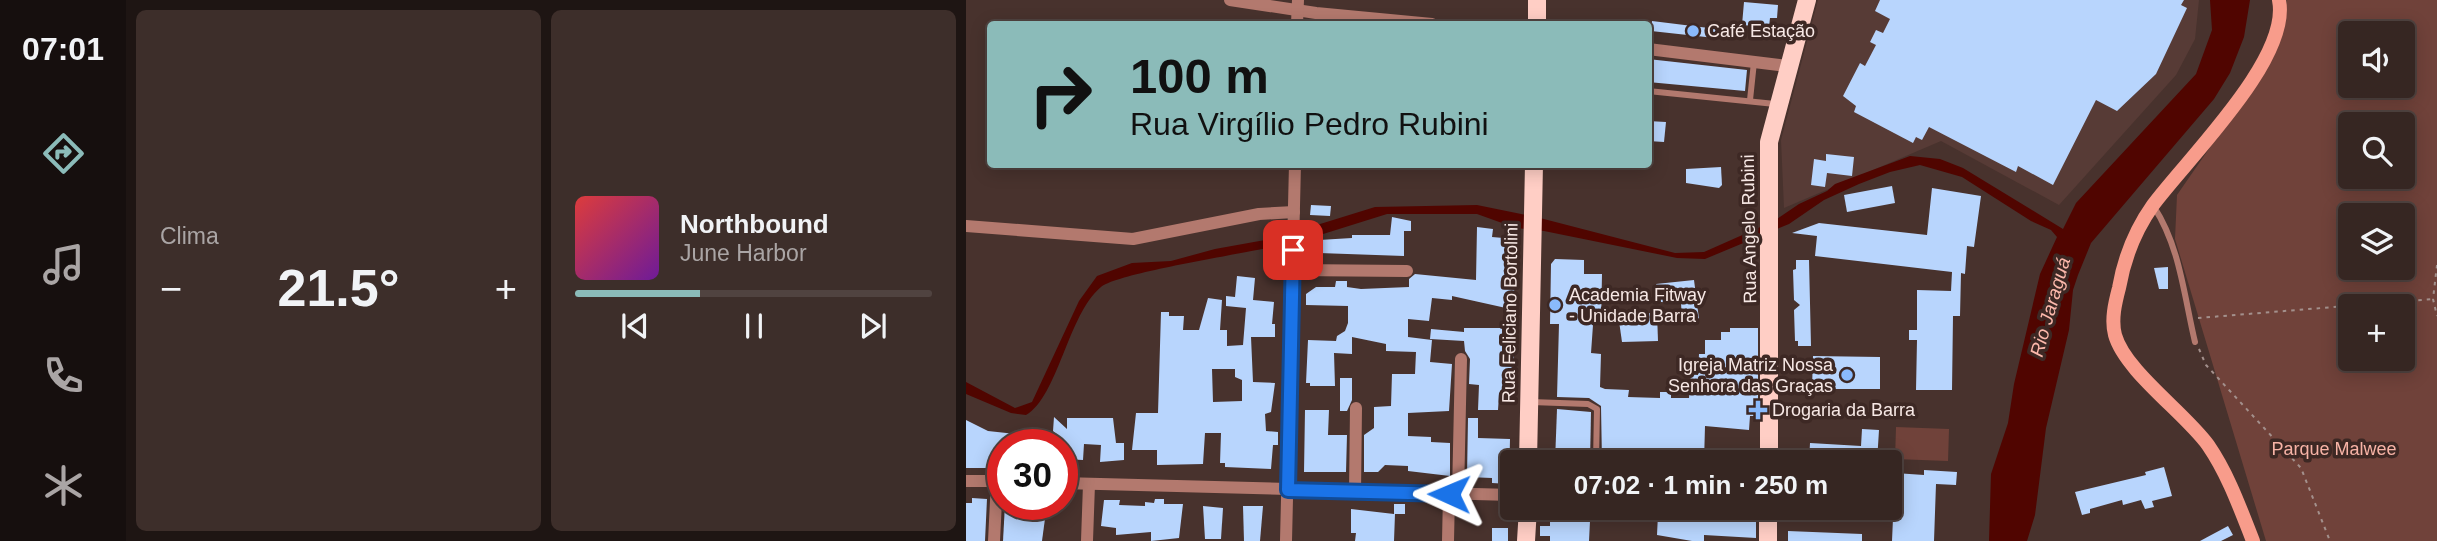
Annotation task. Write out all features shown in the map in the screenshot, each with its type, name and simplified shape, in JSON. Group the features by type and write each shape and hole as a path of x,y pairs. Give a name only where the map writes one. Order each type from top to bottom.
{"main road":[{"path":"1537,0 1537,21"},
{"name":"Rua Angelo Rubini","path":"1769,450 1769,142 1787,66 1807,0"},
{"path":"2253,541 2224,471 2207,444 2143,375 2115,337 2113,320 2122,271 2140,227 2153,205 2245,94 2279,20 2279,0"},
{"name":"Rua Feliciano Bortolini","path":"1528,450 1534,168"},
{"path":"1527,541 1528,520"},
{"path":"1768,520 1768,541"}],"street":[{"path":"1230,0 1298,5 1411,21"},
{"path":"1652,49 1787,66"},
{"path":"1286,541 1295,168"},
{"path":"966,226 1133,239 1242,217 1294,212"},
{"path":"1293,270 1407,271"},
{"path":"1447,541 1453,494 1461,359"},
{"path":"1355,492 1356,408"},
{"path":"966,481 987,481"},
{"path":"1078,484 1500,495"},
{"path":"1087,541 1089,484"},
{"path":"994,541 996,520"}],"lane":[{"path":"1750,100 1754,62"},
{"path":"1652,91 1777,104"},
{"path":"2153,205 2165,223 2175,251 2195,342"},
{"path":"1529,401 1588,404 1597,409 1596,450"}],"path":[{"path":"2437,265 2433,299 2437,316"},
{"path":"2190,319 2433,299"},
{"path":"2195,342 2206,365 2301,468 2330,541"}],"shaded area":[{"path":"1818,0 2199,0 2195,39 2176,75 2059,205 1941,141 1784,208 1781,140"}],"green space":[{"name":"Parque Malwee","path":"2287,0 2437,0 2437,541 2266,541 2175,239 2177,195 2258,78 2285,21"},
{"path":"1896,427 1949,429 1948,461 1902,459 1902,450 1895,450"}],"water":[{"name":"Rio Jaraguá","path":"2210,0 2250,0 2244,37 2230,73 2214,99 2091,243 2073,290 2069,330 2046,428 2035,515 2027,541 1989,541 1991,474 2008,423 2014,384 2040,274 2057,237 2051,230 2031,221 1962,177 1920,165 1890,172 1824,200 1789,224 1705,259 1677,258 1544,231 1516,228 1477,214 1387,214 1304,240 1304,229 1375,207 1477,205 1540,218 1675,253 1704,252 1774,221 1835,184 1910,156 1940,159 1963,168 2063,229 2076,203 2196,74 2212,30"},
{"path":"1282,237 1281,244 1272,247 1154,270 1101,287 1080,316 1047,391 1026,415 1011,413 966,394 966,382 1015,408 1032,402 1079,301 1097,276 1132,263 1171,261 1215,249"}],"building":[{"path":"1880,0 2184,0 2181,5 2187,8 2156,74 2117,111 2096,100 2053,185 2018,166 2016,172 1929,127 1922,140 1916,137 1913,143 1854,112 1856,106 1843,96 1860,63 1865,66 1876,45 1870,42 1876,30 1883,33 1890,19 1875,11"},
{"path":"1744,2 1778,5 1777,18 1770,18 1769,27 1742,25"},
{"path":"1652,21 1725,30 1724,39 1652,31"},
{"path":"1652,59 1747,70 1745,91 1652,82"},
{"path":"1652,121 1666,122 1664,142 1652,141"},
{"path":"1826,154 1854,157 1852,176 1827,173 1825,187 1811,185 1814,159 1826,161"},
{"path":"1721,167 1722,185 1719,188 1686,183 1686,169"},
{"path":"1892,186 1895,203 1847,212 1844,195"},
{"path":"1932,188 1981,196 1974,247 1967,246 1965,274 1961,273 1960,316 1953,316 1952,390 1916,390 1917,340 1909,340 1909,330 1917,330 1917,290 1951,291 1952,272 1815,256 1817,236 1792,233 1819,223 1927,235"},
{"path":"1311,205 1331,206 1330,216 1310,215"},
{"path":"1392,217 1411,221 1411,231 1404,231 1404,256 1319,253 1319,240 1352,238 1352,235 1390,235"},
{"path":"1477,227 1493,229 1492,237 1515,239 1514,302 1507,301 1506,308 1452,296 1452,300 1432,298 1429,321 1408,319 1408,337 1432,340 1430,362 1452,364 1449,411 1408,413 1408,436 1431,437 1431,442 1450,443 1450,476 1408,471 1408,466 1385,465 1378,472 1364,472 1364,435 1374,428 1374,407 1391,406 1392,374 1415,374 1416,352 1386,351 1386,344 1352,337 1352,354 1334,353 1335,386 1310,386 1310,383 1306,383 1308,340 1336,341 1348,323 1348,306 1306,305 1306,294 1316,287 1335,287 1336,281 1347,281 1347,287 1361,289 1409,287 1409,279 1415,274 1476,280"},
{"path":"1555,259 1584,260 1584,274 1602,274 1601,325 1593,325 1591,353 1601,354 1600,387 1629,390 1628,397 1660,398 1660,392 1671,392 1671,398 1689,398 1691,374 1698,375 1699,354 1705,354 1705,340 1721,340 1721,332 1730,332 1730,328 1758,328 1758,416 1750,416 1749,430 1705,426 1704,450 1602,450 1601,406 1589,398 1557,397 1559,324 1550,324 1551,264"},
{"path":"1796,260 1809,260 1811,346 1798,346 1798,341 1795,341 1794,310 1800,305 1794,300 1793,270 1796,269"},
{"path":"2168,267 2168,289 2159,289 2154,268"},
{"path":"1237,276 1255,278 1253,300 1274,302 1272,324 1275,324 1275,337 1251,337 1253,382 1275,383 1271,412 1265,414 1266,431 1278,432 1278,445 1273,445 1271,469 1225,467 1225,463 1220,463 1221,433 1205,433 1203,464 1157,465 1157,450 1132,450 1136,413 1158,413 1161,312 1169,312 1169,316 1184,316 1183,330 1199,330 1208,298 1222,300 1220,330 1227,330 1227,346 1243,345 1246,308 1226,306 1226,296 1235,297","holes":["1212,369 1235,369 1235,377 1242,380 1242,401 1213,402"]},
{"path":"1694,280 1699,319 1682,320 1681,303 1661,302 1656,284"},
{"path":"1657,313 1658,341 1622,342 1618,314"},
{"path":"1464,328 1502,328 1502,352 1514,353 1514,395 1499,395 1498,410 1478,410 1479,385 1469,384 1470,359 1465,351 1464,341 1430,339 1431,329 1464,332"},
{"name":"Igreja Matriz Nossa Senhora das Graças","path":"1813,356 1880,357 1880,389 1812,389"},
{"path":"1340,378 1352,378 1352,400 1347,411 1340,411"},
{"path":"1557,409 1591,412 1590,450 1555,450"},
{"path":"1305,410 1329,410 1328,435 1347,435 1346,472 1304,472"},
{"path":"1054,417 1067,429 1053,429"},
{"path":"1067,418 1113,418 1116,443 1124,443 1124,460 1100,462 1101,445 1084,444 1083,460 1078,460 1078,429 1067,429"},
{"path":"1468,418 1478,418 1478,438 1510,439 1510,450 1500,450 1500,483 1492,483 1492,478 1467,477"},
{"path":"966,420 987,430 987,468 966,468"},
{"path":"1862,429 1879,430 1878,450 1810,450 1810,443 1861,446"},
{"path":"2164,467 2172,496 2152,501 2154,507 2145,509 2141,500 2123,505 2122,500 2090,509 2090,513 2082,515 2075,492 2146,475 2145,472"},
{"path":"1924,470 1957,472 1956,485 1936,484 1934,541 1892,541 1893,520 1902,520 1902,473 1924,475"},
{"path":"972,498 987,499 985,541 966,541 966,503 972,503"},
{"path":"1155,499 1164,499 1164,504 1183,504 1179,538 1151,541 1151,532 1116,535 1116,528 1101,526 1104,500 1120,500 1119,505 1145,506 1145,502 1154,503"},
{"path":"1394,504 1405,504 1405,514 1395,514 1394,541 1355,541 1356,533 1351,533 1351,509 1394,514"},
{"path":"1203,506 1223,508 1221,539 1205,539"},
{"path":"1243,506 1263,506 1260,541 1244,541"},
{"path":"1004,520 1045,520 1042,541 1003,541"},
{"path":"1550,520 1590,521 1589,541 1550,541 1550,536 1540,536 1540,526 1550,526"},
{"path":"1658,520 1756,520 1756,538 1704,535 1704,541 1692,541 1657,535"},
{"path":"2228,526 2233,535 2221,541 2200,541"},
{"path":"1492,528 1508,528 1508,541 1492,541"},
{"path":"1788,531 1862,534 1862,541 1788,541"}],"place":[{"name":"Café Estação","path":"1693,31"},
{"name":"Academia Fitway - Unidade Barra","path":"1555,305"},
{"name":"Igreja Matriz Nossa Senhora das Graças","path":"1847,375"},
{"name":"Drogaria da Barra","path":"1758,410"}],"route":[{"path":"1293,250 1288,490 1449,494"}]}
